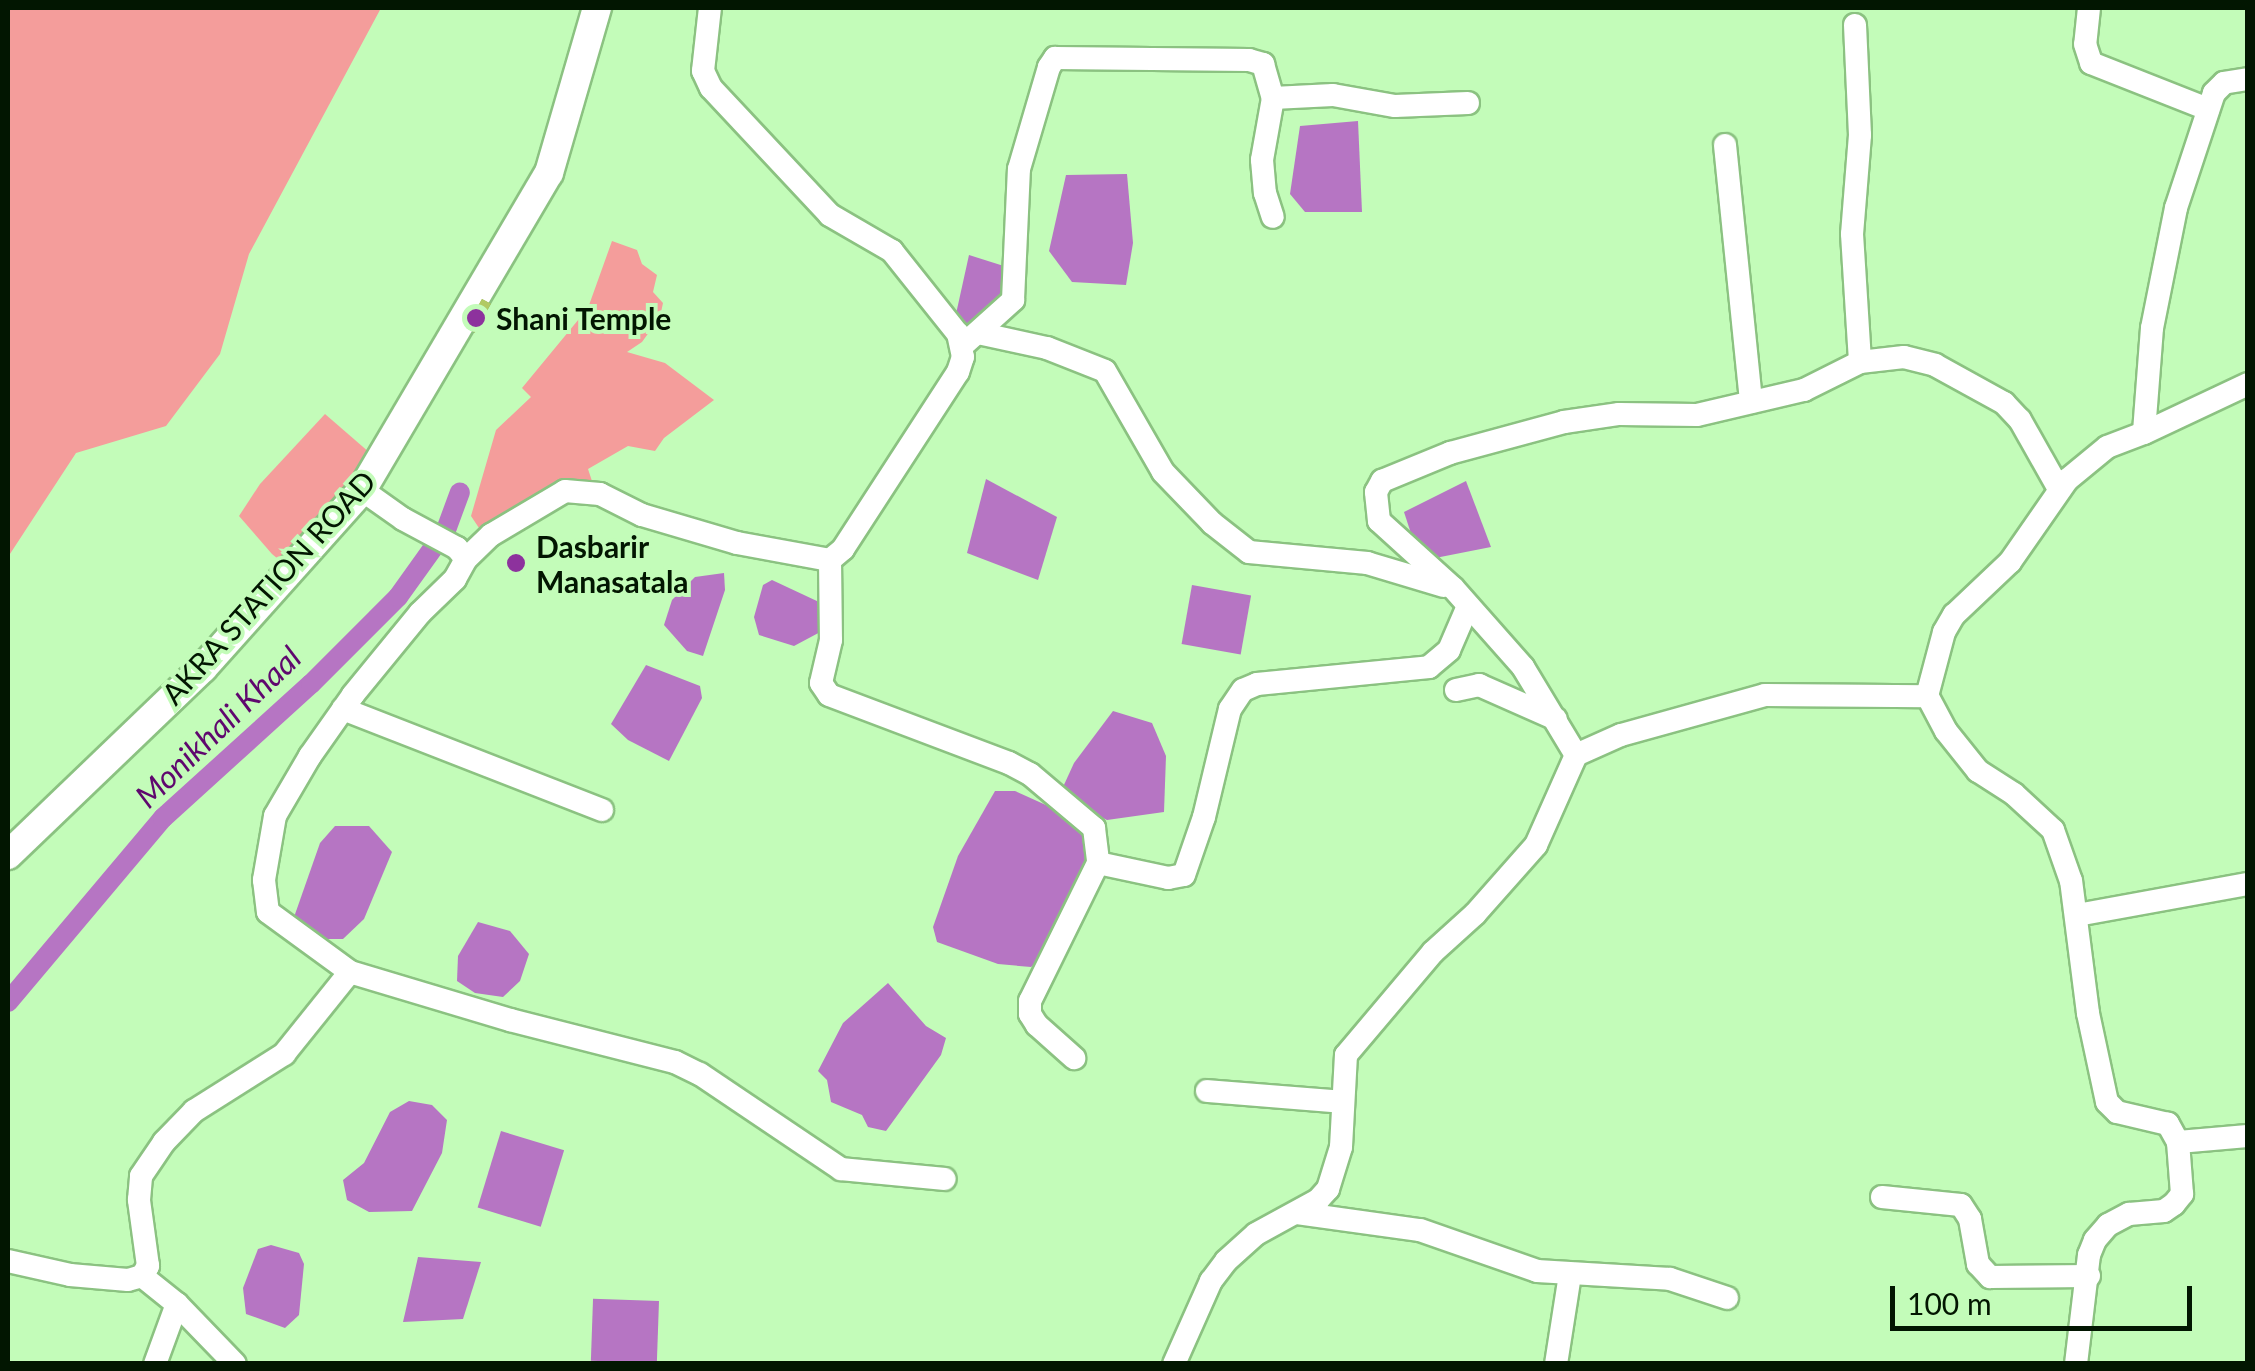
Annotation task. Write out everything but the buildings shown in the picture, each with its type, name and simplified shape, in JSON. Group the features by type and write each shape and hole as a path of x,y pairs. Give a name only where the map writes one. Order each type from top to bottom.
{"main road":[{"name":"AKRA STATION ROAD","path":"8,855 203,668 362,490 550,172 596,8"}],"street":[{"path":"710,8 703,71 711,88 830,215 892,251 958,334 970,340 1046,348 1105,371 1163,472 1212,523 1249,552 1367,564 1460,597"},
{"path":"2090,8 2085,44 2091,63 2208,109"},
{"path":"1856,26 1860,135 1852,234 1860,362"},
{"path":"830,560 843,549 958,372 970,340 1013,300 1019,169 1051,61 1249,60 1263,64 1269,73 1273,98 1262,160 1264,193 1272,217"},
{"path":"2144,433 2162,268 2208,109 2224,84 2246,75"},
{"path":"1273,98 1333,94 1395,106 1468,103"},
{"path":"1725,145 1751,402"},
{"path":"1576,755 1523,667 1460,597 1379,521 1376,492 1382,480 1450,452 1592,416 1675,418 1804,390 1860,362 1904,357 1935,365 2004,404 2069,478"},
{"path":"2076,1364 2089,1255 2108,1225 2129,1214 2164,1211 2182,1194 2178,1142 2168,1124 2117,1112 2107,1102 2088,1012 2071,881 2053,830 2014,794 1978,771 1946,731 1927,696 1944,632 1954,615 2010,562 2069,478 2107,447 2248,384"},
{"path":"362,490 461,553"},
{"path":"830,560 737,543 642,515 600,494 564,492 461,553 455,579 420,613 342,709 275,816 266,850 264,904 276,920 350,972 510,1020 675,1062 700,1074 841,1169 945,1179"},
{"path":"830,560 831,640 821,683 829,695 1030,774 1094,828 1098,862 1030,1001 1030,1014 1036,1025 1074,1058"},
{"path":"1098,862 1168,878 1184,875 1204,817 1230,709 1243,690 1257,684 1428,667 1449,650 1460,597"},
{"path":"1456,690 1479,684 1556,719"},
{"path":"1174,1364 1211,1280 1226,1261 1256,1234 1297,1213 1328,1189 1340,1148 1343,1063 1352,1046 1433,952 1475,914 1536,845 1576,755 1621,735 1765,695 1927,696"},
{"path":"342,709 602,810"},
{"path":"2077,915 2248,884"},
{"path":"8,1261 70,1275 128,1280 142,1276 148,1266 138,1200 141,1176 164,1142 194,1111 284,1054 350,972"},
{"path":"1207,1091 1344,1102"},
{"path":"2178,1142 2248,1136"},
{"path":"1882,1197 1962,1204 1970,1218 1978,1264 1990,1277 2089,1276"},
{"path":"1297,1213 1420,1230 1536,1271 1670,1279 1727,1298"},
{"path":"1556,1364 1570,1275"},
{"path":"142,1276 177,1304 235,1364"},
{"path":"156,1364 177,1304"}],"shaded area":[{"path":"8,8 381,8 249,254 220,354 166,426 76,453 8,557"},
{"path":"1358,121 1362,212 1305,212 1290,194 1300,126"},
{"path":"1127,174 1133,243 1126,285 1072,282 1049,251 1066,175"},
{"path":"612,241 637,250 642,264 657,275 653,292 663,303 660,317 642,342 627,352 665,363 714,400 664,438 655,451 628,446 588,469 592,481 585,488 494,527 479,528 471,516 496,430 531,397 522,388 588,308"},
{"path":"969,255 1026,273 990,338 954,323"},
{"path":"325,414 370,453 300,577 272,554 239,516 260,484"},
{"path":"986,479 1057,517 1038,580 967,553"},
{"path":"1466,481 1491,547 1420,561 1404,512"},
{"path":"724,573 725,590 703,656 687,651 664,625 672,600 695,577"},
{"path":"772,580 819,602 824,630 794,646 759,635 754,617 763,585"},
{"path":"1192,585 1251,595 1241,655 1182,644"},
{"path":"646,665 700,686 702,698 669,761 628,740 611,724"},
{"path":"1113,711 1152,723 1166,756 1164,812 1107,820 1070,802 1063,787 1074,763"},
{"path":"995,791 1015,791 1057,810 1093,834 1093,867 1048,954 1031,967 998,964 937,942 933,927 958,856"},
{"path":"335,826 369,826 392,852 364,919 343,939 319,939 293,920 320,843"},
{"path":"478,922 510,931 529,954 520,981 503,997 475,993 457,981 458,956"},
{"path":"888,983 926,1026 946,1038 941,1055 886,1131 868,1127 862,1115 831,1102 827,1080 818,1071 843,1023"},
{"path":"409,1101 432,1105 447,1120 442,1153 412,1211 369,1212 347,1200 343,1180 364,1163 390,1112"},
{"path":"501,1131 564,1150 541,1227 478,1208"},
{"path":"271,1245 299,1253 304,1264 299,1315 285,1328 246,1314 243,1288 258,1249"},
{"path":"418,1257 481,1262 463,1319 403,1322"},
{"path":"593,1299 659,1301 657,1363 591,1361"}],"waterway":[{"name":"Monikhali Khaal","path":"8,1002 163,818 311,684 398,597 446,530 460,492"}],"place":[{"name":"Shani Temple","path":"476,318"},
{"name":"Dasbarir Manasatala","path":"516,563"}]}
